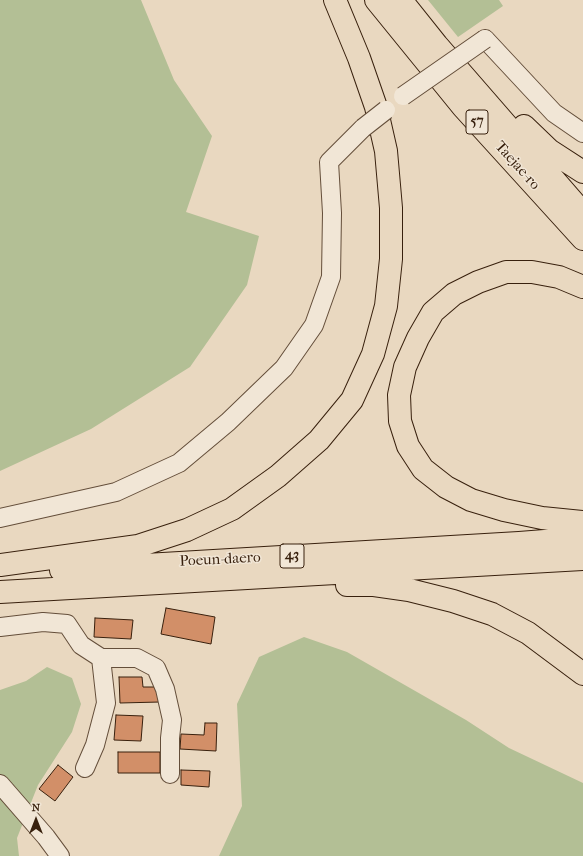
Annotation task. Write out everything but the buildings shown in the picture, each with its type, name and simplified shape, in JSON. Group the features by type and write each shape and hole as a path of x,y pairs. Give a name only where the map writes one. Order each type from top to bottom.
{"highway":[{"path":"0,565 138,546 194,528 232,509 278,476 319,440 352,400 373,354 386,306 391,259 391,208 386,151 376,107 356,51 335,0"},
{"name":"Taejae-ro","path":"376,0 463,107 583,239"},
{"name":"57","path":"401,0 437,46 583,213"},
{"path":"437,46 549,150 583,172"},
{"path":"583,287 559,277 532,272 506,272 478,282 454,294 433,312 418,338 404,367 399,395 400,421 408,446 423,469 446,487 470,500 504,510 542,518 583,522"},
{"name":"Poeun-daero","path":"0,573 504,544 583,538"},
{"name":"Poeun-daero","path":"0,592 134,583 583,559"},
{"path":"134,583 374,585 409,590 454,601 492,614 528,633 583,674"}],"street":[{"path":"0,518 116,492 179,464 228,422 284,368 314,326 331,277 332,212 329,162 362,128 403,96 485,38 554,113 583,133"},
{"path":"0,627 43,622 67,624 82,645 100,658 137,658 156,668 165,689 172,720 170,738 170,774"},
{"path":"86,768 95,745 106,703 100,658"},
{"path":"0,784 46,836 60,856"}],"green space":[{"path":"0,0 141,0 174,80 212,136 186,212 259,236 247,285 190,367 91,429 0,471"},
{"path":"428,0 499,0 503,6 458,37"},
{"path":"304,637 347,652 466,720 509,748 583,783 583,856 219,856 242,806 237,704 259,657"},
{"path":"47,667 72,678 81,704 72,732 38,785 17,838 19,856 0,856 0,690 26,681"}]}
